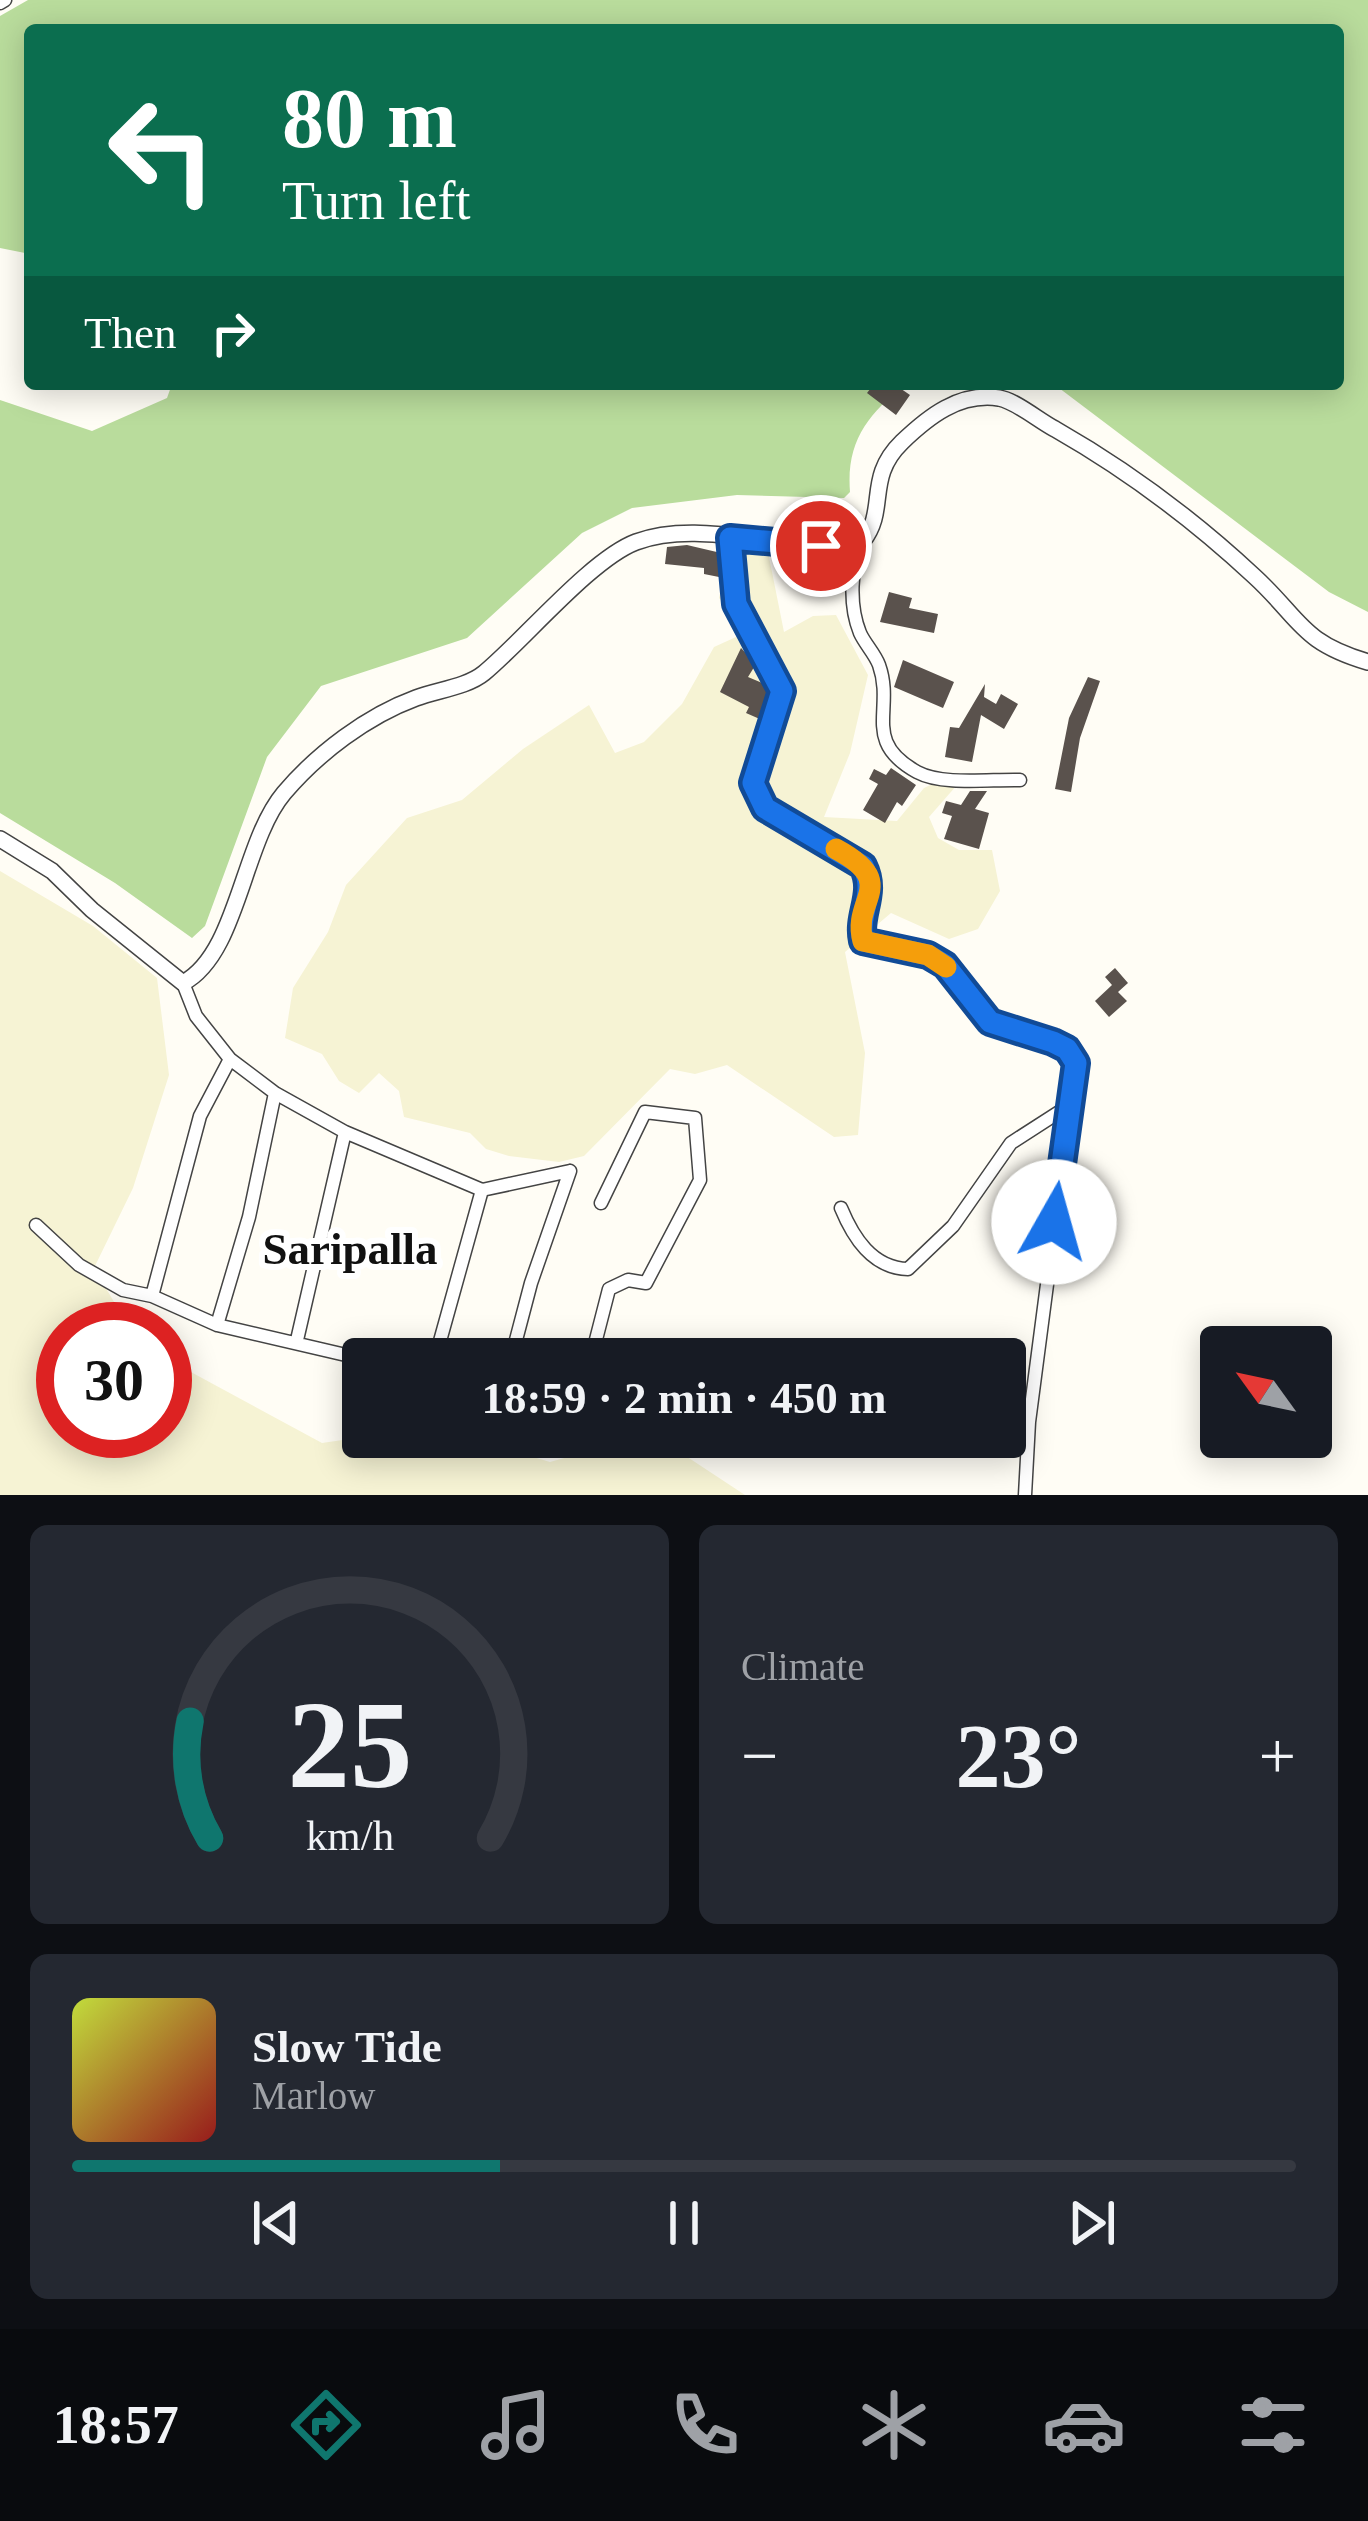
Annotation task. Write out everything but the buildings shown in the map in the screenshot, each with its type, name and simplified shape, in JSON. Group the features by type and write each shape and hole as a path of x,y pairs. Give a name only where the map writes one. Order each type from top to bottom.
{"street":[{"path":"1020,780 922,776 894,756 880,726 884,696 879,666 855,614 853,590 863,541 873,528 876,481 897,447 945,406 1001,398 1094,452 1256,577 1312,640 1368,662"},
{"path":"183,983 205,967 222,935 245,865 283,795 360,724 414,698 480,677 597,567 634,543 675,534 821,546 863,541"},
{"path":"730,538 736,604 782,691 753,783 755,793 765,808 863,866 871,883 860,932 863,941 928,955 945,965 990,1022 1067,1049 1076,1063 1029,1422 1025,1495"},
{"path":"0,839 52,872 183,983 196,1016 230,1059 274,1093 345,1132 482,1190 570,1171 517,1338"},
{"path":"152,1296 200,1116 230,1059"},
{"path":"217,1325 248,1216 274,1093"},
{"path":"841,1208 864,1249 897,1269 908,1269 953,1226 1011,1143 1070,1105"},
{"path":"597,1338 610,1289 628,1280 646,1283 700,1180 695,1118 645,1112 601,1203"},
{"path":"297,1340 345,1132"},
{"path":"440,1338 482,1190"},
{"path":"36,1225 79,1265 122,1291 152,1296 217,1325 342,1353"}],"shaded area":[{"path":"766,542 784,632 813,616 836,615 868,675 850,753 824,817 897,821 924,788 939,781 957,785 929,817 938,838 959,850 992,850 1000,891 978,929 949,939 891,913 845,952 865,1053 858,1135 834,1137 727,1065 695,1074 670,1069 584,1156 559,1162 509,1156 486,1149 470,1133 404,1117 399,1091 379,1073 359,1093 339,1081 322,1054 285,1038 293,988 328,932 346,885 407,818 462,800 523,749 589,705 615,753 644,742 682,704 714,647 747,632 719,598 732,544"},
{"path":"0,871 93,926 157,978 169,1075 133,1188 94,1268 114,1302 36,1302 36,1458 192,1458 192,1373 322,1443 342,1440 342,1458 537,1458 550,1462 689,1458 745,1495 0,1495"}],"green space":[{"path":"28,0 1368,0 1368,612 1329,592 1062,390 1344,390 1344,24 24,24 24,253 0,248 0,16"},
{"path":"170,390 898,390 862,430 852,458 850,492 844,498 737,495 632,508 582,533 467,638 321,686 267,757 205,926 192,938 115,883 0,813 0,400 92,431 167,398"}],"slow traffic":[{"path":"836,849 863,866 871,883 860,932 863,941 928,955 946,967"}],"district":[{"name":"Saripalla","path":"350,1248"}],"route":[{"path":"821,546 730,538 736,604 782,691 753,783 755,793 765,808 863,866 871,883 860,932 863,941 928,955 945,965 990,1022 1067,1049 1076,1063 1054,1222"}]}
